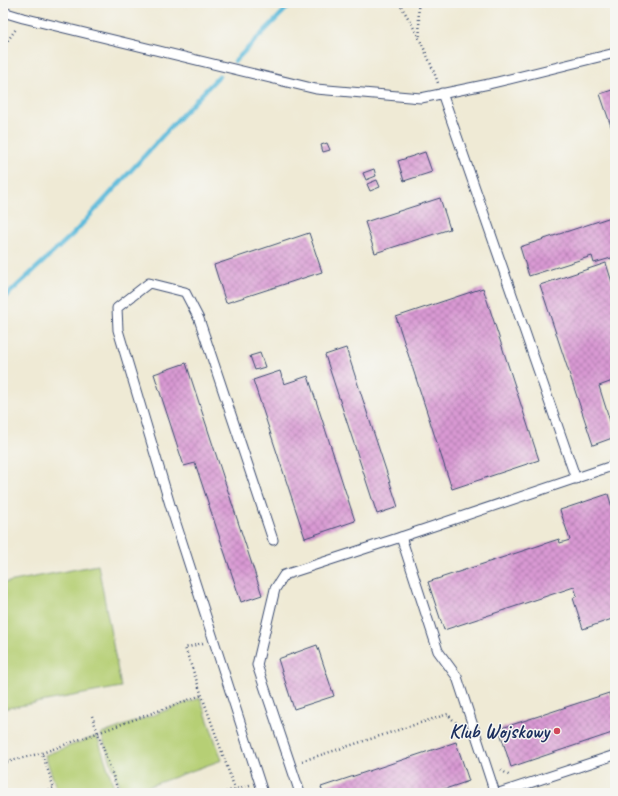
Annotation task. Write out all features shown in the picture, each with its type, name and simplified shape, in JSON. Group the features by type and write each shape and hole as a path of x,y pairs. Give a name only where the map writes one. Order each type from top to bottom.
{"lane":[{"path":"3,12 316,89 421,98 489,84 615,53"},
{"path":"442,93 576,479"},
{"path":"263,793 169,500 118,330 117,308 149,283 185,292 199,318 274,540"},
{"path":"300,793 257,665 275,590 284,575 615,465"},
{"path":"401,537 438,651 456,677 495,793"},
{"path":"499,793 615,755"}],"path":[{"path":"399,3 431,63 442,93"},
{"path":"418,3 420,40"},
{"path":"3,47 23,18"},
{"path":"214,640 185,648 235,789"},
{"path":"3,763 42,753 202,695"},
{"path":"290,765 448,714 465,730"},
{"path":"92,716 119,793"},
{"path":"41,793 54,788 42,753"},
{"path":"497,766 501,771 512,778"},
{"path":"222,793 260,782"}],"green space":[{"path":"98,565 121,687 3,709 3,583"},
{"path":"200,698 222,760 130,793 122,793 101,734"},
{"path":"97,736 116,793 58,793 45,755"}],"building":[{"path":"615,89 615,131 613,132 600,94"},
{"path":"327,143 330,150 323,152 321,145"},
{"path":"425,152 432,172 404,181 398,161"},
{"path":"374,169 376,176 366,180 363,173"},
{"path":"377,180 380,187 370,191 367,184"},
{"path":"440,198 450,229 375,253 365,222"},
{"path":"611,217 615,228 615,261 611,258 594,263 592,256 529,276 520,247"},
{"path":"309,233 322,272 226,303 214,265"},
{"path":"606,263 615,292 615,380 599,386 615,437 593,445 540,285"},
{"path":"483,288 539,460 452,489 396,317"},
{"path":"346,348 398,507 377,514 325,355"},
{"path":"260,353 265,367 255,370 250,356"},
{"path":"186,363 262,595 241,602 195,463 184,466 154,374"},
{"path":"280,371 284,384 308,376 355,521 305,538 253,380"},
{"path":"608,494 615,517 615,618 583,629 573,598 577,596 574,587 444,630 428,582 559,539 560,543 570,540 560,510"},
{"path":"317,645 334,696 294,709 278,659"},
{"name":"Klub Wojskowy","path":"609,693 615,712 615,732 511,767 499,729"},
{"path":"456,742 469,781 433,793 323,793 321,787"}],"waterway":[{"path":"235,61 292,3"},
{"path":"3,299 74,233 219,76"}],"place":[{"name":"Klub Wojskowy","path":"557,731"}]}
